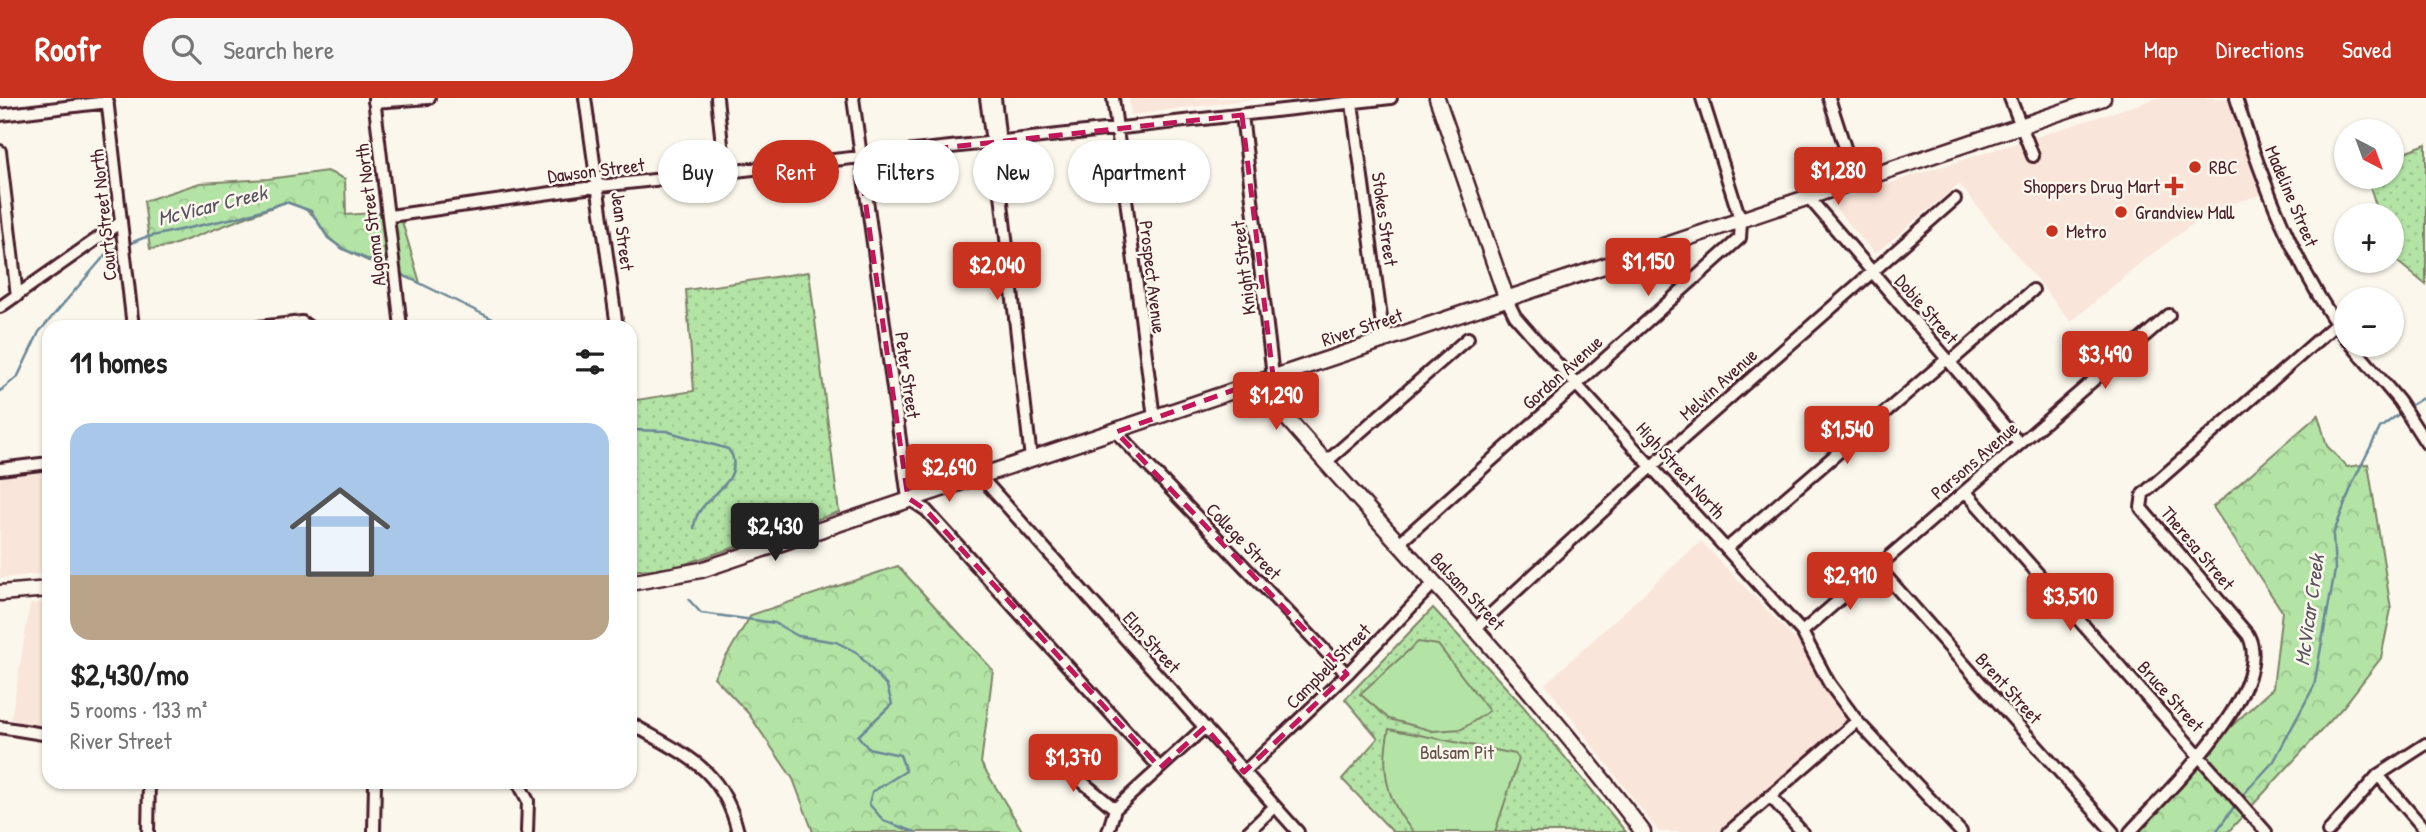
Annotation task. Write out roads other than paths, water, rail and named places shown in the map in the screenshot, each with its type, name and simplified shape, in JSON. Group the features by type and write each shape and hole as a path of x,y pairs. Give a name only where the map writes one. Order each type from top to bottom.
{"main road":[{"name":"High Street North","path":"1437,98 1507,300"},
{"name":"River Street","path":"637,582 701,569 2104,98"},
{"name":"Balsam Street","path":"1267,379 1264,392 1398,544 1477,627 1643,832"},
{"path":"0,593 42,590"}],"street":[{"path":"374,100 429,98"},
{"name":"Jean Street","path":"585,98 600,186 616,320"},
{"path":"717,98 722,140"},
{"name":"Peter Street","path":"853,98 857,140"},
{"path":"986,98 991,135 994,140"},
{"path":"995,98 999,134 996,140"},
{"name":"Prospect Avenue","path":"1113,98 1154,418"},
{"name":"Dawson Street","path":"1004,140 1391,98"},
{"path":"1702,98 1741,222"},
{"path":"1829,98 1856,182"},
{"path":"2010,98 2033,156"},
{"name":"Madeline Street","path":"2236,98 2281,220 2334,320"},
{"path":"0,115 108,100"},
{"name":"Court Street North","path":"108,100 132,320"},
{"name":"Algoma Street North","path":"374,100 390,216 400,320"},
{"name":"Stokes Street","path":"1352,103 1384,340"},
{"name":"Knight Street","path":"1242,115 1267,379"},
{"path":"0,151 17,296"},
{"name":"Dawson Street","path":"738,171 853,158"},
{"name":"Dawson Street","path":"390,216 658,180"},
{"name":"Dobie Street","path":"1809,198 2020,443"},
{"name":"Melvin Avenue","path":"1477,627 1652,466 1955,199"},
{"name":"Peter Street","path":"866,203 908,498"},
{"path":"1002,203 1031,459"},
{"path":"0,307 121,222"},
{"name":"Gordon Avenue","path":"1398,544 1574,383 1740,238 1741,222"},
{"path":"1726,549 2033,290"},
{"name":"High Street North","path":"1507,300 1515,316 1574,383 1802,632 1829,683 1857,721 1961,832"},
{"name":"Parsons Avenue","path":"1802,632 2169,315"},
{"name":"Theresa Street","path":"2130,832 2199,754 2247,687 2254,650 2252,642 2141,508 2140,501 2143,494 2334,326"},
{"path":"1325,463 1468,338"},
{"path":"2362,357 2399,401 2426,443"},
{"name":"College Street","path":"1115,432 1346,674"},
{"path":"0,468 42,464"},
{"name":"Elm Street","path":"980,476 1298,832"},
{"name":"Bruce Street","path":"1965,491 2266,832"},
{"path":"908,498 926,510 1160,768"},
{"name":"Brent Street","path":"1878,567 2113,832"},
{"name":"Campbell Street","path":"1244,772 1346,674 1435,582"},
{"path":"1730,832 1857,721"},
{"path":"0,727 42,735"},
{"path":"637,727 702,765 713,776 722,790 738,832"},
{"path":"1108,832 1115,809 1205,727"},
{"path":"2328,832 2378,775 2426,744"},
{"path":"1050,755 1115,809"},
{"path":"2378,775 2426,831"},
{"path":"148,832 149,789"},
{"path":"374,832 375,789"},
{"path":"522,789 528,801 527,832"},
{"path":"1770,796 1802,832"},
{"path":"1248,832 1275,807"}],"waterway":[{"name":"McVicar Creek","path":"126,245 143,238 243,216 286,202 311,211 328,238 343,249 390,269"},
{"name":"McVicar Creek","path":"49,320 108,252 120,247"},
{"name":"McVicar Creek","path":"399,273 495,320"},
{"name":"McVicar Creek","path":"0,391 18,376 42,329"},
{"name":"McVicar Creek","path":"2408,407 2426,396"},
{"name":"McVicar Creek","path":"2240,798 2274,761 2314,686 2335,570 2333,535 2354,480 2380,428 2403,411"},
{"name":"McVicar Creek","path":"637,430 666,431 728,449 732,455 734,466 731,476 702,508 696,517 694,528"},
{"name":"McVicar Creek","path":"689,600 701,613 775,623 798,636 836,642 856,652 887,686 892,704 858,736 868,748 900,755 906,771 872,792 869,804 884,821 915,832"},
{"name":"McVicar Creek","path":"2216,832 2236,804"}],"place":[{"name":"RBC","path":"2195,167"},
{"name":"Shoppers Drug Mart","path":"2174,186"},
{"name":"Grandview Mall","path":"2121,212"},
{"name":"Metro","path":"2052,231"}],"park label":[{"name":"Balsam Pit","path":"1457,752"}]}
